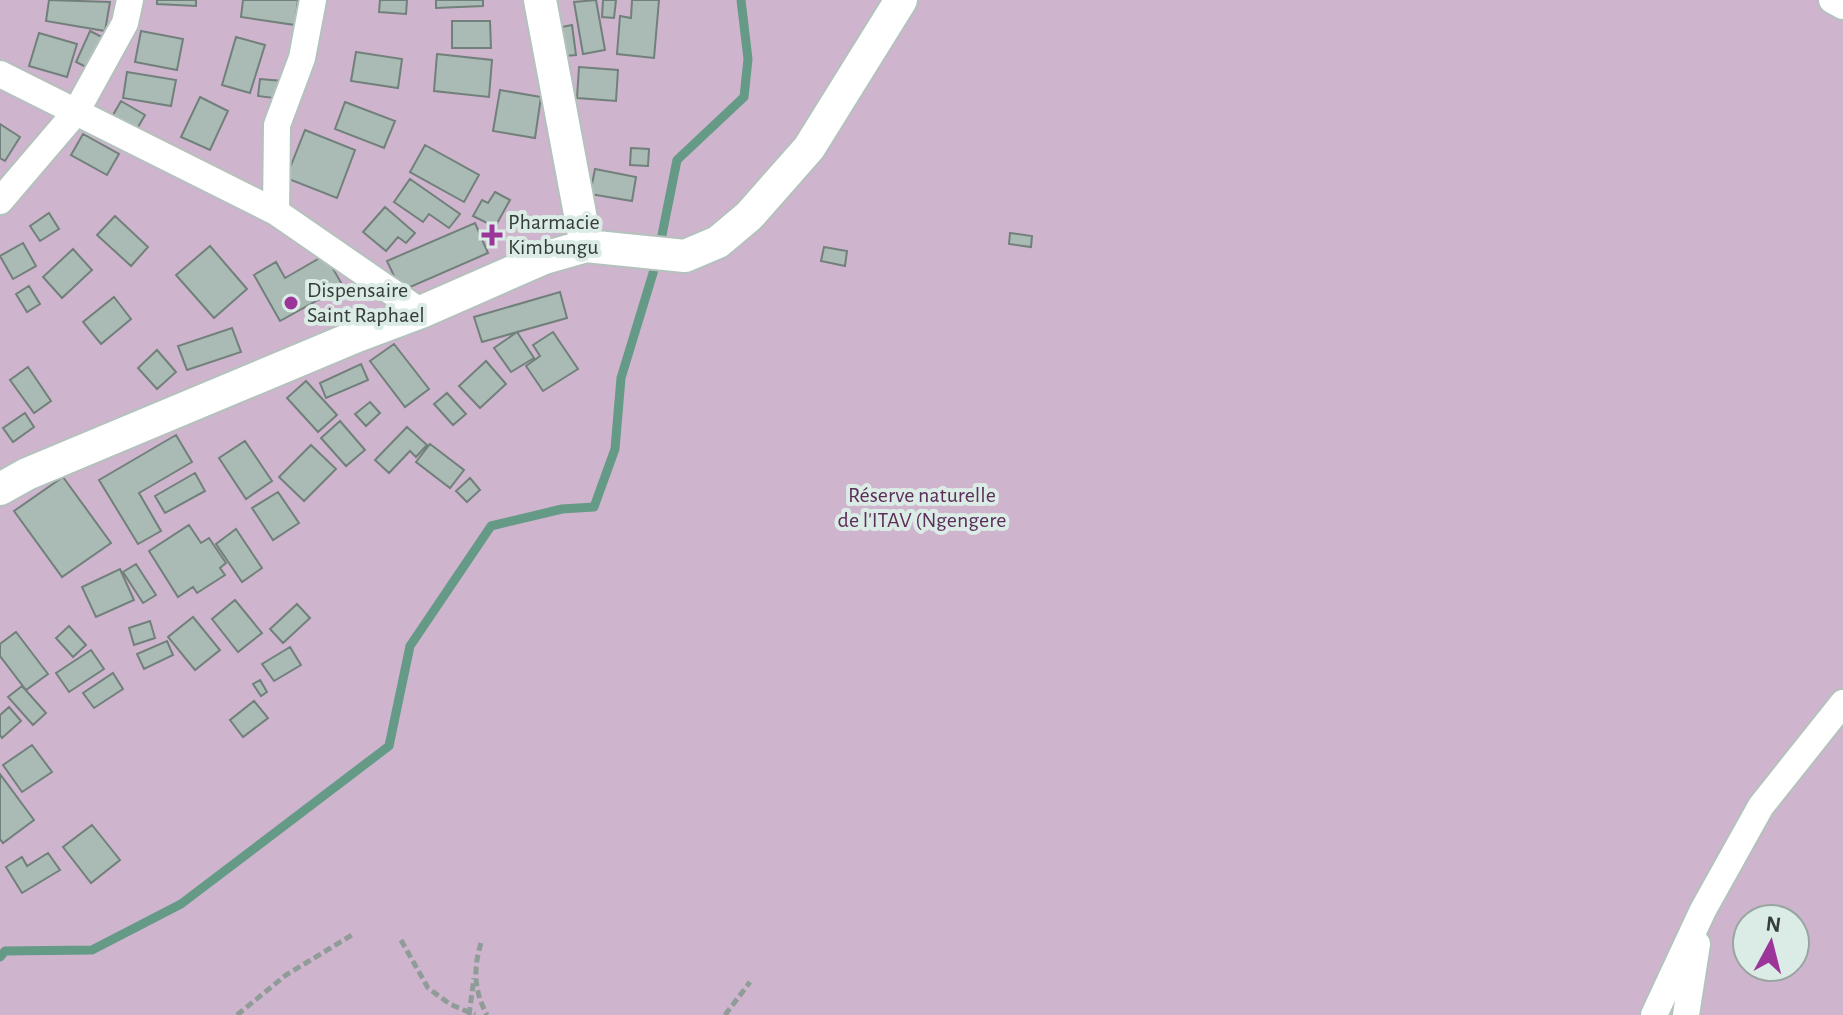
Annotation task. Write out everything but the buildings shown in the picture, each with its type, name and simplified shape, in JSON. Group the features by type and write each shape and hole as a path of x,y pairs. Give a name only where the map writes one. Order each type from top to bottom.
{"street":[{"path":"0,201 76,112 125,23 130,0"},
{"path":"276,212 277,125 302,58 313,0"},
{"path":"540,0 586,246"},
{"path":"0,489 27,474 421,312 544,258 586,246 685,256 718,242 749,216 809,148 901,0"},
{"path":"1832,0 1843,6"},
{"path":"0,74 276,212 421,312"},
{"path":"1654,1015 1703,910 1761,806 1843,703"},
{"path":"1686,1015 1703,910"}],"path":[{"path":"237,1015 286,975 352,935"},
{"path":"401,940 428,988 450,1004 472,1014 474,969 481,943"},
{"path":"474,969 479,1000 487,1015"},
{"path":"725,1015 750,982"}],"green space":[{"name":"Réserve naturelle de l'ITAV (Ngengere","path":"0,0 1843,0 1843,1015 0,1015"}],"waterway":[{"path":"0,957 5,951 92,950 181,904 389,746 410,646 491,526 562,509 594,507 615,449 621,378 657,260 677,160 744,97 748,59 741,0"}],"place":[{"name":"Pharmacie Kimbungu","path":"492,235"},
{"name":"Dispensaire Saint Raphael","path":"291,303"}]}
